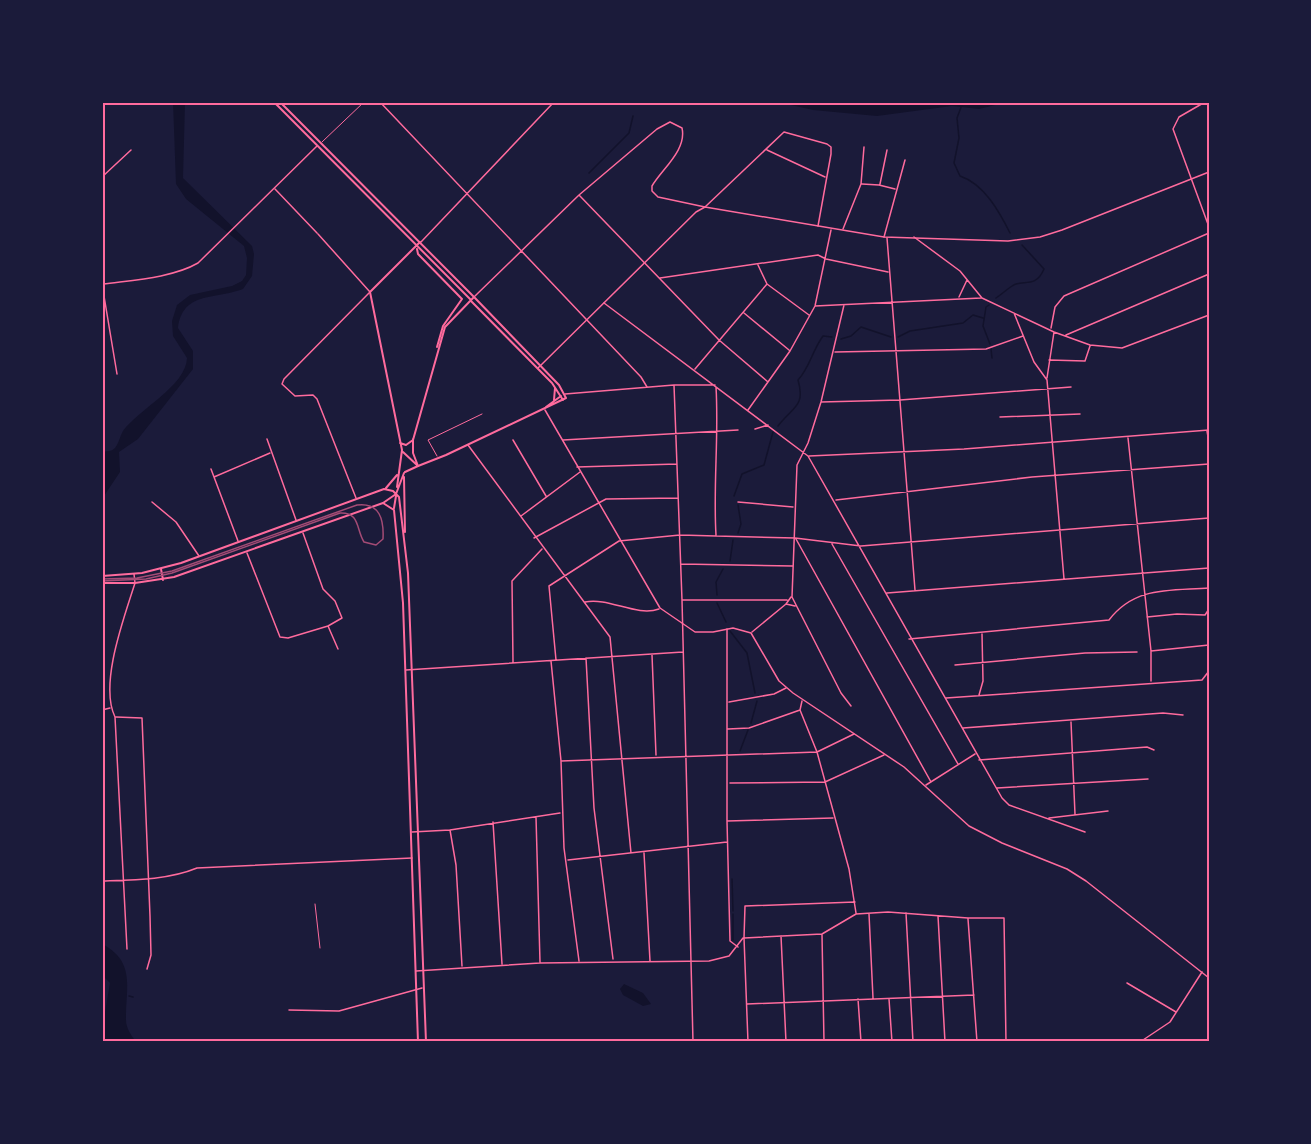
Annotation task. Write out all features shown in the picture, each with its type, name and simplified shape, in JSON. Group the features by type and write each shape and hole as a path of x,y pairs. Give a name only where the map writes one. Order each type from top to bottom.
{"main road":[{"path":"274,102 539,367 564,397"},
{"path":"280,102 494,317 564,397"},
{"path":"418,466 402,450 399,442 370,292 420,242"},
{"path":"416,246 418,254 462,299 443,326 413,440 413,453 418,466"},
{"path":"399,442 406,445 413,440 445,327 474,297"},
{"path":"544,409 556,392 552,383"},
{"path":"551,402 564,397"},
{"path":"102,583 163,580 383,503 396,494 404,473 544,409 564,397"},
{"path":"394,515 402,450"},
{"path":"102,576 161,569 199,556 384,489 391,485 399,472"},
{"path":"404,473 404,544"},
{"path":"384,489 396,494 401,500 408,573 426,1042"},
{"path":"383,503 393,508 400,573 406,670 418,1042"},
{"path":"161,569 163,580"},
{"path":"400,573 408,573"},
{"path":"408,751 416,750"},
{"path":"414,882 421,882"}],"street":[{"path":"102,284 188,268 213,249 364,102"},
{"path":"380,102 641,377 647,387"},
{"path":"420,242 554,102"},
{"path":"1205,102 1179,117 1173,129 1209,227"},
{"path":"474,297 579,195 664,124 670,122 682,128 682,140 675,155 658,177 652,191 658,197 886,237 1008,241 1040,237 1062,231 1209,172"},
{"path":"539,367 696,213 784,132 831,147 818,226"},
{"path":"843,231 861,184 864,147"},
{"path":"102,177 131,150"},
{"path":"766,150 826,177"},
{"path":"879,184 887,150"},
{"path":"906,160 896,190 886,237 915,590"},
{"path":"861,184 879,184 896,190"},
{"path":"274,189 370,292 284,379 282,384 291,394 313,395 317,399 356,499"},
{"path":"579,195 719,340 768,382"},
{"path":"748,410 790,351 815,306 831,229"},
{"path":"1050,330 1055,307 1064,296 1209,233"},
{"path":"914,237 963,274 982,298"},
{"path":"660,278 818,255 826,259 889,272"},
{"path":"757,264 767,284 810,315"},
{"path":"1065,336 1209,274"},
{"path":"102,277 117,374"},
{"path":"958,297 967,280"},
{"path":"695,369 767,284"},
{"path":"815,306 958,297 982,298 1054,332 1090,345 1122,348 1209,315"},
{"path":"604,303 695,369 808,456 887,593 909,639 1002,798 1010,805 1085,832"},
{"path":"844,305 821,402 808,443 797,465 792,597 841,693 851,706"},
{"path":"743,313 790,351"},
{"path":"1014,313 1034,362 1047,380"},
{"path":"490,320 494,317"},
{"path":"1054,332 1047,389 1064,579"},
{"path":"834,352 986,348 1024,335"},
{"path":"1049,360 1085,361 1090,345"},
{"path":"674,385 684,652 693,1042"},
{"path":"564,397 570,394 647,387 716,385"},
{"path":"716,385 719,432 715,461 716,536"},
{"path":"821,402 900,400 1071,387"},
{"path":"544,409 660,608 682,625 700,633 737,628 751,633 786,688 885,754 926,785 959,818 976,830 1077,875 1209,978"},
{"path":"437,456 428,440 482,414"},
{"path":"1000,417 1080,414"},
{"path":"755,429 769,425"},
{"path":"562,440 738,430"},
{"path":"808,456 1052,442 1208,430 1209,442"},
{"path":"1128,437 1151,651 1151,682"},
{"path":"267,440 296,521"},
{"path":"513,440 546,497"},
{"path":"468,445 534,538 585,602 610,638 624,759 631,853"},
{"path":"214,477 271,452"},
{"path":"577,467 677,464"},
{"path":"835,501 1054,476 1209,464"},
{"path":"211,469 238,542"},
{"path":"520,516 580,472"},
{"path":"534,538 606,498 679,498"},
{"path":"152,502 176,522 199,556"},
{"path":"738,502 794,507"},
{"path":"556,660 548,588 619,541 680,535 795,538 861,546 1209,518"},
{"path":"247,552 280,637 288,638 328,626 342,618 335,601 323,589 303,532"},
{"path":"795,538 931,782"},
{"path":"832,544 958,764"},
{"path":"513,663 512,581 542,548"},
{"path":"681,564 794,566"},
{"path":"887,593 1209,568"},
{"path":"127,949 116,717 110,707 110,680 135,583 134,574"},
{"path":"909,639 1109,620 1122,606 1144,593 1209,588"},
{"path":"751,633 792,597"},
{"path":"682,600 782,598 787,600"},
{"path":"585,602 604,601 647,610 660,608"},
{"path":"786,604 796,605"},
{"path":"1147,617 1177,614 1204,615 1209,609"},
{"path":"328,626 338,649"},
{"path":"727,629 728,783 726,821 730,941 738,946"},
{"path":"978,697 983,681 982,633"},
{"path":"1151,651 1209,645"},
{"path":"406,670 684,652"},
{"path":"955,665 1084,653 1137,652"},
{"path":"652,654 656,757"},
{"path":"586,658 600,855 614,961"},
{"path":"550,661 561,761 561,813 579,962"},
{"path":"945,698 1202,680 1209,671"},
{"path":"728,703 774,694 786,688"},
{"path":"802,700 800,710 817,752 849,869 856,914"},
{"path":"102,710 110,707"},
{"path":"727,729 749,728 800,710"},
{"path":"962,728 1163,713 1183,715"},
{"path":"116,717 142,718 151,955 147,969"},
{"path":"1071,721 1075,813"},
{"path":"561,761 817,752 855,734"},
{"path":"979,760 1147,747 1154,750"},
{"path":"728,783 825,782 885,754"},
{"path":"926,785 975,754"},
{"path":"996,788 1074,784 1110,779 1148,779"},
{"path":"1048,819 1075,813 1108,811"},
{"path":"412,832 450,830 561,813"},
{"path":"536,816 540,963"},
{"path":"726,821 834,818"},
{"path":"493,822 502,965"},
{"path":"450,830 456,865 462,967"},
{"path":"567,860 727,842"},
{"path":"644,852 650,961"},
{"path":"102,881 148,879 189,872 197,868 413,858"},
{"path":"748,1042 745,906 855,902"},
{"path":"315,904 320,948"},
{"path":"416,971 540,963 691,962 723,958 733,953 744,938 822,934 856,914 906,912 968,918 1004,918 1006,1042"},
{"path":"906,912 913,1042"},
{"path":"869,913 873,998"},
{"path":"938,915 945,1042"},
{"path":"968,918 977,1042"},
{"path":"822,934 825,1042"},
{"path":"781,935 786,1042"},
{"path":"1140,1042 1165,1025 1177,1013 1202,972"},
{"path":"1127,983 1177,1013"},
{"path":"289,1010 339,1011 424,988"},
{"path":"747,1004 974,995"},
{"path":"857,998 861,1042"},
{"path":"889,998 892,1042"}],"shaded area":[{"path":"173,102 185,102 183,178 252,246 254,254 252,276 243,289 193,302 186,308 178,328 193,351 193,369 138,439 119,452 120,472 102,499 102,452 115,448 123,431 130,423 171,388 185,368 187,358 173,336 172,321 177,305 190,295 232,286 242,281 246,275 247,258 244,246 186,199 176,184"},
{"path":"777,102 1008,102 979,109 952,106 877,116 813,110"},
{"path":"102,944 113,951 125,968 127,978 126,1023 136,1042 104,1042 105,1012 110,983 102,975"},
{"path":"624,984 643,993 651,1004 643,1006 623,995 620,989"}],"waterway":[{"path":"963,102 957,118 959,138 954,163 960,176 976,185 990,199 1010,233"},
{"path":"589,173 629,133 633,116"},
{"path":"996,298 1016,284 1037,279 1044,269 1022,245"},
{"path":"989,305 986,307 983,326 990,344"},
{"path":"898,337 910,331 963,323 973,315 983,318"},
{"path":"841,339 851,336 861,327 891,337"},
{"path":"778,426 799,401 798,380 819,342 823,336 832,337"},
{"path":"991,349 992,358"},
{"path":"734,496 742,474 764,465 773,432"},
{"path":"738,505 741,524 738,533"},
{"path":"730,561 733,540"},
{"path":"717,595 716,582 723,569"},
{"path":"717,603 726,622"},
{"path":"730,631 747,653 755,693"},
{"path":"751,723 757,701"},
{"path":"740,751 748,730"},
{"path":"732,879 733,911"},
{"path":"733,914 733,940"},
{"path":"129,996 133,997"}],"tram line":[{"path":"102,579 137,578 172,571 357,505 371,506 376,509 383,525 383,539 376,545 364,542 354,518 346,513 340,513 172,573 146,579 102,581"}]}
